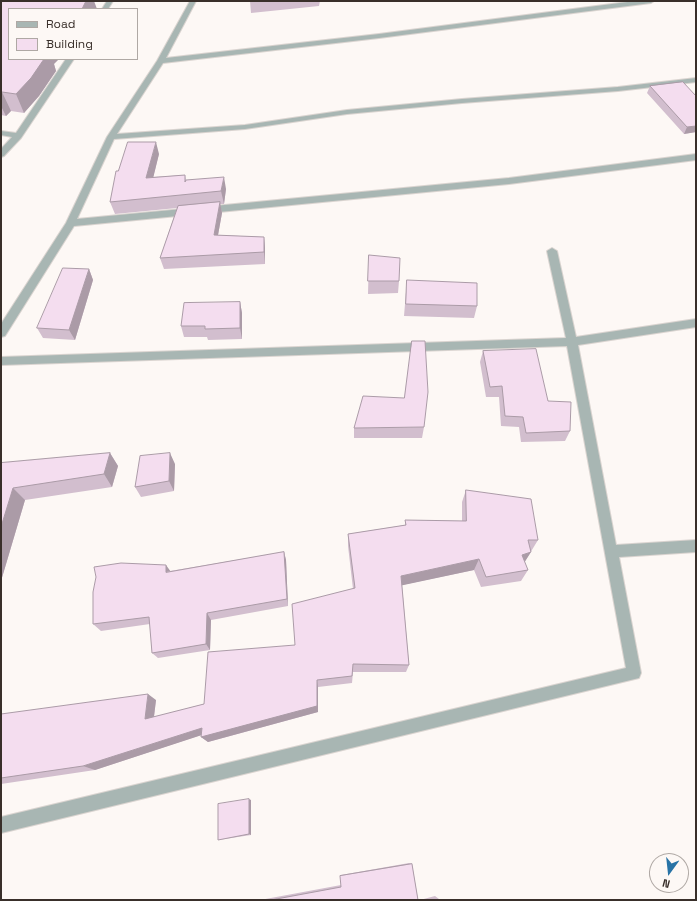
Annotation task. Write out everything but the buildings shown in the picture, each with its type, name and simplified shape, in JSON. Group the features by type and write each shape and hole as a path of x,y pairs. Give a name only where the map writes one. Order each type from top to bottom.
{"street":[{"path":"1,333 71,223 111,137 161,61 193,1"},
{"path":"161,61 379,36 652,1"},
{"path":"1,154 18,136 69,60"},
{"path":"111,137 245,127 355,112 618,89 696,80"},
{"path":"1,134 18,136"},
{"path":"71,223 509,181 696,157"},
{"path":"1,825 634,673 572,342 552,251"},
{"path":"1,361 572,342 696,323"},
{"path":"610,551 696,546"}]}
